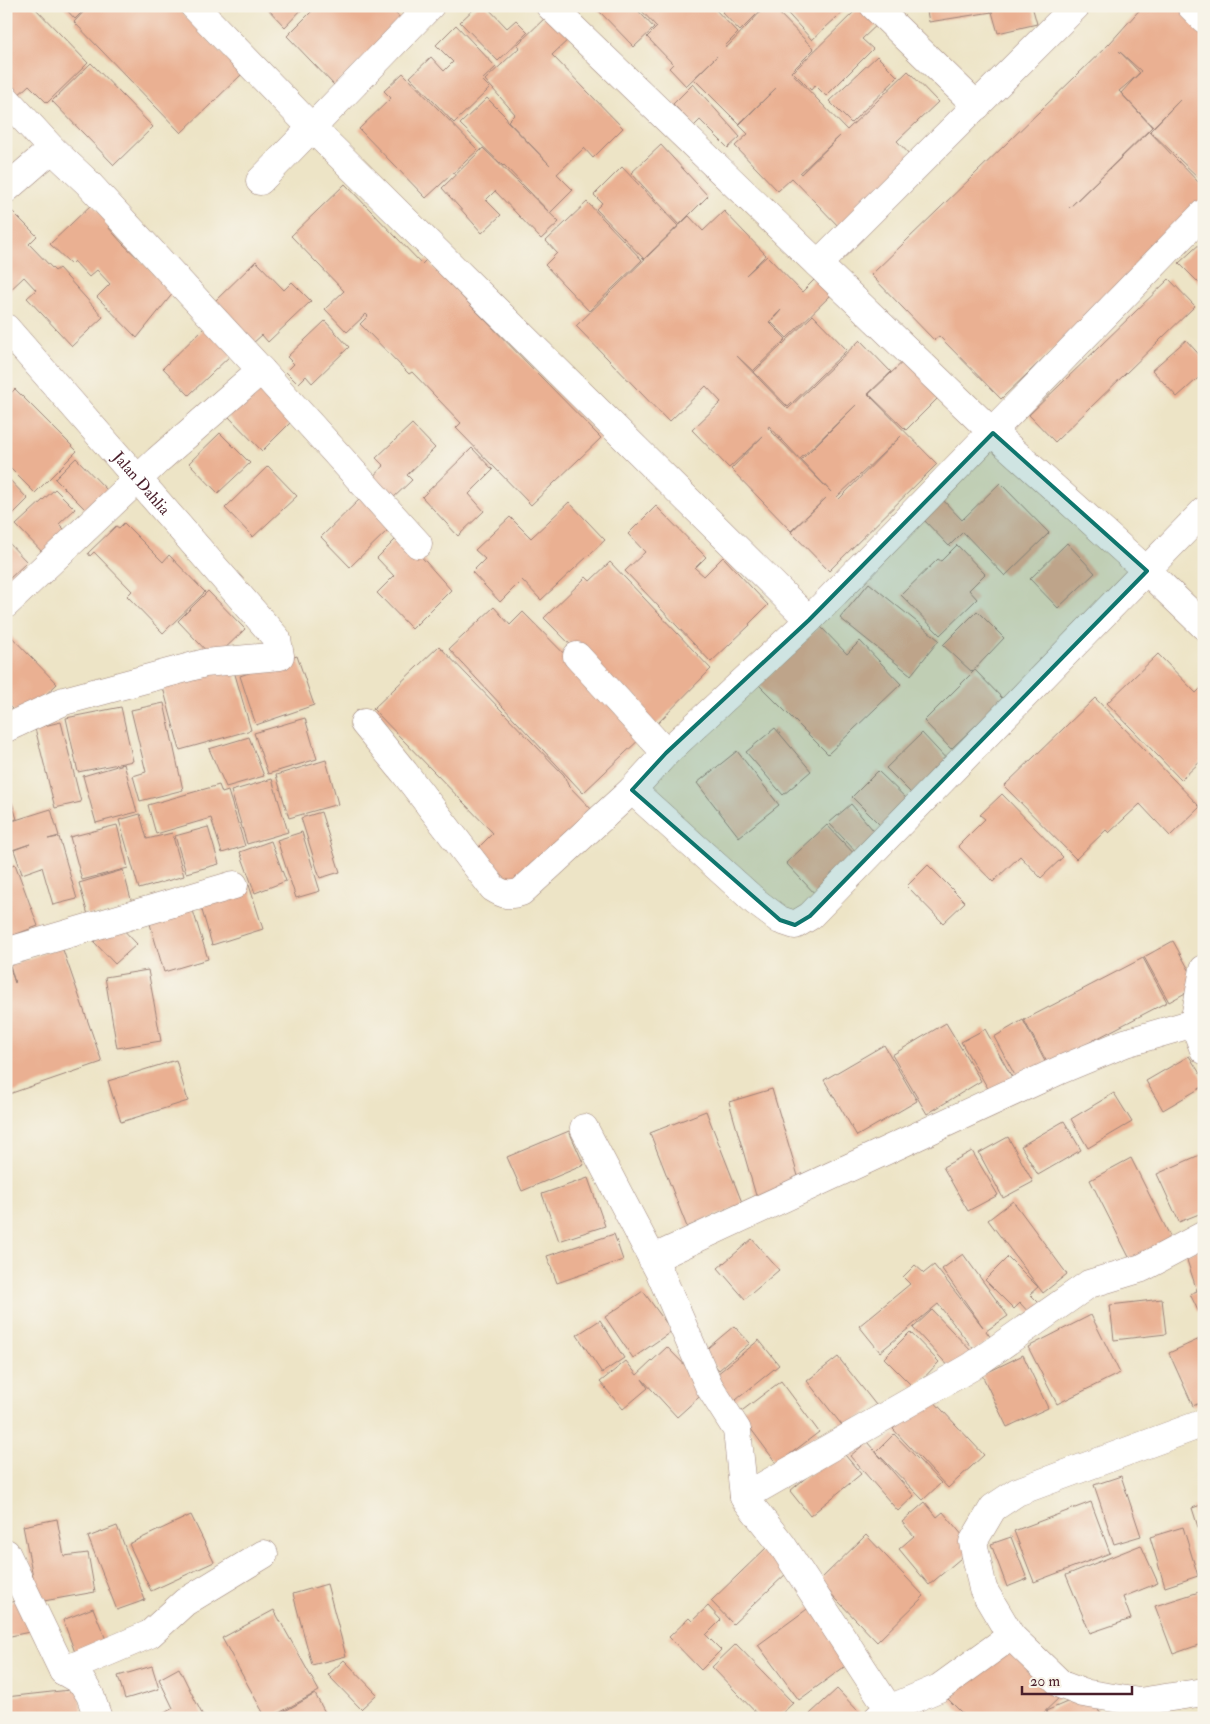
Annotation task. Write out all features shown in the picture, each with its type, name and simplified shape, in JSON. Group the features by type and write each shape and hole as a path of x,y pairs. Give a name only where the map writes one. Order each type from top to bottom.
{"street":[{"path":"194,6 312,128 809,620"},
{"path":"260,181 430,6"},
{"path":"550,6 993,433 1147,571 1204,626"},
{"path":"874,6 977,106"},
{"path":"818,264 1076,6"},
{"path":"1191,6 1204,19"},
{"path":"6,99 52,149 87,182 261,370 418,544"},
{"path":"6,189 52,149"},
{"path":"364,723 493,888 502,894 511,896 521,892 632,790 666,753 809,620 993,433 1204,213"},
{"name":"Jalan Dahlia","path":"6,328 277,639 280,656 205,662 64,701 6,728"},
{"path":"6,604 138,479 261,370"},
{"path":"632,790 756,902 780,920 795,925 810,916 1204,511"},
{"path":"577,656 666,753"},
{"path":"6,952 234,885"},
{"path":"1204,969 1194,1022 1204,1050"},
{"path":"652,1259 1060,1070 1125,1043 1194,1022"},
{"path":"584,1128 652,1259 709,1386 736,1430 744,1497 782,1545 883,1714 939,1688 1011,1636"},
{"path":"744,1497 971,1368 1089,1284 1142,1268 1204,1235"},
{"path":"1204,1423 1017,1492 993,1508 973,1542 983,1589 1011,1636 1062,1685 1084,1693 1139,1702 1204,1692"},
{"path":"6,1553 63,1671 82,1682 90,1695 98,1718"},
{"path":"63,1671 150,1634 185,1602 264,1554"}],"highlighted area":[{"path":"993,433 1147,571 810,916 795,925 780,920 632,790 666,753 809,620"}],"building":[{"path":"6,6 33,6 88,63 47,103 29,85 15,98 6,89"},
{"path":"63,6 88,6 75,19"},
{"path":"89,6 176,6 242,74 181,133 74,22"},
{"path":"265,6 305,6 285,27"},
{"path":"317,6 389,6 403,21 335,86 287,36"},
{"path":"396,6 413,6 404,15"},
{"path":"477,6 486,6 507,28 516,20 528,32 498,61 460,22"},
{"path":"594,6 634,6 654,28 634,47"},
{"path":"637,6 712,6 738,33 725,46 727,47 766,6 772,6 814,49 791,72 847,130 908,71 938,102 897,141 912,157 841,229 792,178 778,191 735,146 748,134 739,125 776,88 739,124 694,79 717,56 686,86 669,68 673,64 647,37 657,27","holes":["840,136 801,174 800,173"]},
{"path":"728,6 765,6 740,31 722,12"},
{"path":"781,6 849,6 812,40"},
{"path":"860,6 865,6 880,22 862,39 873,49 826,96 815,85 811,90 793,72"},
{"path":"926,6 1032,6 1037,24 998,33 992,12 929,22"},
{"path":"1143,6 1183,6 1204,27 1204,183 1150,131 1180,100 1153,127 1121,93 1136,76 1119,91 1152,127 1069,208 1149,131 1204,188 1204,204 1001,399 939,336 934,340 871,275 1110,43","holes":["1119,51 1141,71 1140,73"]},
{"path":"549,14 571,37 552,55 623,128 593,158 584,148 557,174 573,190 550,213 504,165 460,124 487,98 507,118 506,120 550,165 508,121 515,114 485,80 520,47 517,45"},
{"path":"456,25 496,67 482,80 490,88 454,123 410,77 431,57 444,71 453,62 436,45"},
{"path":"877,56 898,77 851,123 829,101"},
{"path":"91,63 153,127 114,165 52,101"},
{"path":"403,73 478,150 426,198 359,129 391,98 384,91"},
{"path":"693,84 740,137 728,148 700,120 694,126 673,104"},
{"path":"661,145 708,196 679,225 631,173"},
{"path":"483,148 559,222 541,239 495,191 486,200 501,215 482,233 442,188"},
{"path":"622,167 678,226 644,259 596,209 602,203 594,195"},
{"path":"345,184 422,264 426,260 601,438 531,505 456,428 461,423 412,372 409,374 360,324 368,316 366,314 347,332 325,309 344,291 291,236"},
{"path":"587,202 642,260 589,311 545,265 557,253 546,241"},
{"path":"92,204 111,224 108,227 123,244 174,292 137,338 97,297 110,284 97,270 89,277 74,261 71,264 50,244"},
{"path":"6,205 37,236 29,244 55,271 59,268 103,317 72,346 27,298 36,290 24,277 6,294"},
{"path":"724,211 766,255 746,275 767,256 802,292 817,277 833,293 787,338 771,322 781,310 769,322 786,339 753,371 737,356 788,409 860,340 891,372 868,394 937,464 829,571 791,532 826,498 791,531 731,469 764,435 729,468 692,430 721,402 706,386 669,422 576,326 689,216 703,231","holes":["856,405 801,460 831,492 768,428 769,426 800,459","901,436 839,499 837,497"]},
{"path":"1204,240 1204,288 1179,263"},
{"path":"256,261 284,290 292,282 311,301 268,342 262,335 252,344 213,303"},
{"path":"1169,279 1195,306 1055,442 1029,415"},
{"path":"813,315 847,350 788,407 754,372"},
{"path":"325,321 349,347 312,383 306,376 298,384 286,372 294,364 287,357"},
{"path":"205,327 232,354 189,395 163,368"},
{"path":"1186,340 1204,360 1204,373 1177,397 1152,370"},
{"path":"910,355 946,390 906,430 869,394"},
{"path":"264,380 298,415 262,451 227,415"},
{"path":"15,389 77,451 35,493 6,464 6,398"},
{"path":"412,424 435,448 407,475 412,480 391,500 370,479 384,466 376,458"},
{"path":"220,433 250,463 218,493 189,463"},
{"path":"472,448 493,470 469,494 484,511 458,536 422,497"},
{"path":"76,458 107,490 86,510 55,479"},
{"path":"268,466 297,496 253,537 225,508"},
{"path":"6,476 28,499 6,521"},
{"path":"1000,483 1049,533 1005,576 963,532 949,546 922,518 942,499 962,520"},
{"path":"55,489 75,509 59,524 70,535 47,557 16,525"},
{"path":"362,497 391,527 350,567 321,537"},
{"path":"569,502 605,540 541,600 522,580 500,602 472,572 485,559 475,550 510,517 531,538"},
{"path":"656,506 706,557 695,568 704,576 723,557 768,605 711,662 625,571 645,552 628,534"},
{"path":"124,523 163,562 169,555 205,592 163,633 127,596 132,591 94,552 90,556 88,553 116,526 119,528"},
{"path":"401,534 451,590 412,629 377,593 394,576 377,558"},
{"path":"6,540 27,562 8,580 16,589 6,597"},
{"path":"1067,543 1095,573 1058,608 1030,579"},
{"path":"957,545 985,574 969,590 977,599 940,635 901,595 938,559 941,561"},
{"path":"610,562 711,669 653,728 544,618 586,577 590,581"},
{"path":"869,583 939,640 911,675 840,618"},
{"path":"208,591 245,629 214,659 178,621"},
{"path":"494,607 510,625 523,612 644,735 583,793 449,649"},
{"path":"977,611 1004,638 972,672 943,645"},
{"path":"820,626 847,654 860,641 901,684 828,754 759,685"},
{"path":"6,631 57,684 21,718 6,703"},
{"path":"439,646 564,775 568,785 593,811 510,889 474,852 493,833 373,709"},
{"path":"1158,654 1196,693 1204,685 1204,758 1181,780 1107,703"},
{"path":"297,656 314,705 256,725 240,676"},
{"path":"232,664 251,730 180,750 162,684"},
{"path":"975,670 1003,699 951,749 924,721"},
{"path":"1095,698 1200,807 1170,836 1140,804 1109,833 1106,830 1076,859 1004,786"},
{"path":"164,703 183,790 140,801 133,776 146,772 131,710"},
{"path":"121,707 133,761 78,772 66,718"},
{"path":"305,718 317,759 268,774 254,733"},
{"path":"61,722 81,802 55,808 35,728"},
{"path":"775,728 811,771 783,795 746,752"},
{"path":"922,733 950,763 915,797 886,768"},
{"path":"249,737 264,776 226,787 209,749"},
{"path":"737,751 779,805 739,837 697,783"},
{"path":"326,760 338,804 289,818 276,775"},
{"path":"124,764 137,812 96,823 83,776"},
{"path":"878,771 912,804 886,831 852,797"},
{"path":"272,779 288,832 247,844 231,791"},
{"path":"6,784 17,819 6,821"},
{"path":"219,785 222,793 228,791 245,846 222,853 211,818 156,834 148,805"},
{"path":"1002,794 1063,857 1041,878 1020,856 993,882 958,846 985,819 980,815"},
{"path":"851,804 879,837 859,855 829,823"},
{"path":"51,809 59,836 48,839 59,837 77,899 53,905 42,867 22,874 14,850 30,844 6,852 6,823"},
{"path":"321,812 340,872 320,878 301,818"},
{"path":"140,814 147,839 172,833 184,876 139,889 119,820"},
{"path":"117,825 128,868 82,880 70,837"},
{"path":"827,825 858,858 817,896 786,863"},
{"path":"208,827 219,864 186,873 175,836"},
{"path":"302,832 320,891 296,898 277,840"},
{"path":"271,841 286,881 255,893 240,852"},
{"path":"15,864 38,926 6,938 6,867"},
{"path":"928,865 965,902 943,923 907,886"},
{"path":"123,870 132,903 88,915 79,883"},
{"path":"249,885 263,929 212,945 199,900"},
{"path":"191,904 208,959 164,972 148,917"},
{"path":"116,922 137,944 115,964 94,942"},
{"path":"1173,941 1198,986 1169,1002 1144,957"},
{"path":"62,947 102,1062 6,1095 6,965 9,965 15,983 10,965"},
{"path":"1143,958 1167,1002 1048,1064 1024,1020"},
{"path":"148,970 161,1041 117,1048 105,977"},
{"path":"1023,1020 1047,1065 1018,1081 994,1037"},
{"path":"946,1023 981,1081 927,1114 892,1055"},
{"path":"985,1029 1013,1079 990,1092 961,1042"},
{"path":"884,1045 917,1101 857,1136 824,1080"},
{"path":"1189,1056 1204,1080 1204,1086 1163,1110 1146,1081"},
{"path":"176,1060 188,1101 121,1122 108,1081"},
{"path":"772,1089 801,1186 757,1199 729,1102"},
{"path":"1114,1093 1132,1122 1088,1148 1071,1119"},
{"path":"706,1111 743,1205 687,1227 650,1133"},
{"path":"1064,1121 1081,1150 1038,1175 1021,1146"},
{"path":"569,1131 584,1165 522,1191 507,1157"},
{"path":"1008,1137 1033,1182 1003,1198 979,1153"},
{"path":"972,1151 998,1195 968,1211 943,1167"},
{"path":"1204,1153 1204,1212 1179,1222 1157,1174"},
{"path":"1131,1158 1175,1246 1134,1267 1090,1180"},
{"path":"588,1178 605,1226 559,1241 542,1194"},
{"path":"1013,1201 1067,1274 1043,1293 988,1220"},
{"path":"614,1234 623,1260 557,1283 547,1256"},
{"path":"752,1239 779,1270 745,1299 718,1268"},
{"path":"1204,1248 1204,1323 1190,1294 1197,1291 1185,1254"},
{"path":"963,1254 1008,1316 986,1331 991,1338 975,1351 938,1304 880,1352 859,1326 910,1284 903,1277 915,1265 924,1273 934,1265 983,1327 942,1269"},
{"path":"1008,1257 1038,1287 1030,1294 1042,1306 1032,1316 1020,1303 1014,1309 985,1280"},
{"path":"643,1291 672,1331 633,1358 605,1317"},
{"path":"1162,1299 1166,1334 1114,1340 1110,1305"},
{"path":"932,1310 973,1353 954,1372 913,1328"},
{"path":"1091,1315 1120,1373 1057,1404 1028,1347"},
{"path":"600,1320 624,1358 602,1373 577,1335"},
{"path":"734,1326 750,1343 719,1370 703,1352"},
{"path":"910,1332 939,1362 914,1388 884,1358"},
{"path":"1204,1337 1204,1401 1193,1406 1169,1353"},
{"path":"759,1340 779,1365 731,1404 711,1379"},
{"path":"667,1347 708,1389 677,1417 642,1379 648,1388 623,1409 600,1382 626,1361 637,1375"},
{"path":"1023,1355 1048,1408 1007,1427 982,1375"},
{"path":"838,1357 876,1405 845,1429 807,1381"},
{"path":"781,1381 819,1432 777,1464 739,1413"},
{"path":"929,1396 984,1455 948,1488 893,1429"},
{"path":"894,1434 941,1483 923,1500 876,1452"},
{"path":"867,1442 914,1496 898,1511 850,1456"},
{"path":"840,1449 861,1474 810,1516 790,1491"},
{"path":"1121,1476 1141,1536 1114,1544 1094,1485"},
{"path":"925,1502 937,1517 943,1512 973,1548 929,1585 899,1549 914,1536 902,1522"},
{"path":"1091,1502 1110,1553 1034,1582 1014,1531"},
{"path":"1204,1504 1204,1542 1203,1543 1192,1508"},
{"path":"191,1515 214,1562 151,1591 129,1544"},
{"path":"57,1519 64,1556 88,1553 95,1592 38,1602 23,1526"},
{"path":"117,1526 145,1600 117,1610 88,1537"},
{"path":"1183,1527 1198,1576 1165,1587 1150,1537"},
{"path":"866,1535 924,1596 877,1642 819,1581"},
{"path":"1011,1537 1027,1579 1007,1587 991,1544"},
{"path":"1141,1545 1158,1583 1123,1597 1131,1619 1090,1633 1066,1575"},
{"path":"767,1547 789,1571 733,1624 711,1601"},
{"path":"327,1584 346,1656 312,1665 293,1594"},
{"path":"1199,1592 1204,1606 1204,1643 1173,1654 1155,1606"},
{"path":"27,1599 34,1631 6,1637 6,1603"},
{"path":"814,1604 855,1659 799,1700 758,1645"},
{"path":"708,1606 721,1620 706,1635 721,1650 701,1670 669,1637 689,1618 692,1621"},
{"path":"93,1608 107,1642 76,1655 63,1620"},
{"path":"274,1610 319,1691 270,1718 266,1718 222,1638"},
{"path":"1009,1641 1062,1695 1038,1718 967,1718 948,1699"},
{"path":"736,1644 793,1703 777,1718 761,1718 712,1667"},
{"path":"344,1660 377,1694 361,1709 328,1675"},
{"path":"152,1666 159,1689 125,1699 118,1676"},
{"path":"179,1668 204,1718 156,1718 173,1708 159,1679"},
{"path":"79,1689 82,1718 6,1718 6,1697"},
{"path":"837,1689 860,1713 855,1718 813,1718 810,1714"},
{"path":"315,1694 328,1718 273,1718"},
{"path":"1086,1694 1101,1714 1096,1718 1049,1718 1046,1711"},
{"path":"912,1701 929,1718 895,1718"}]}
